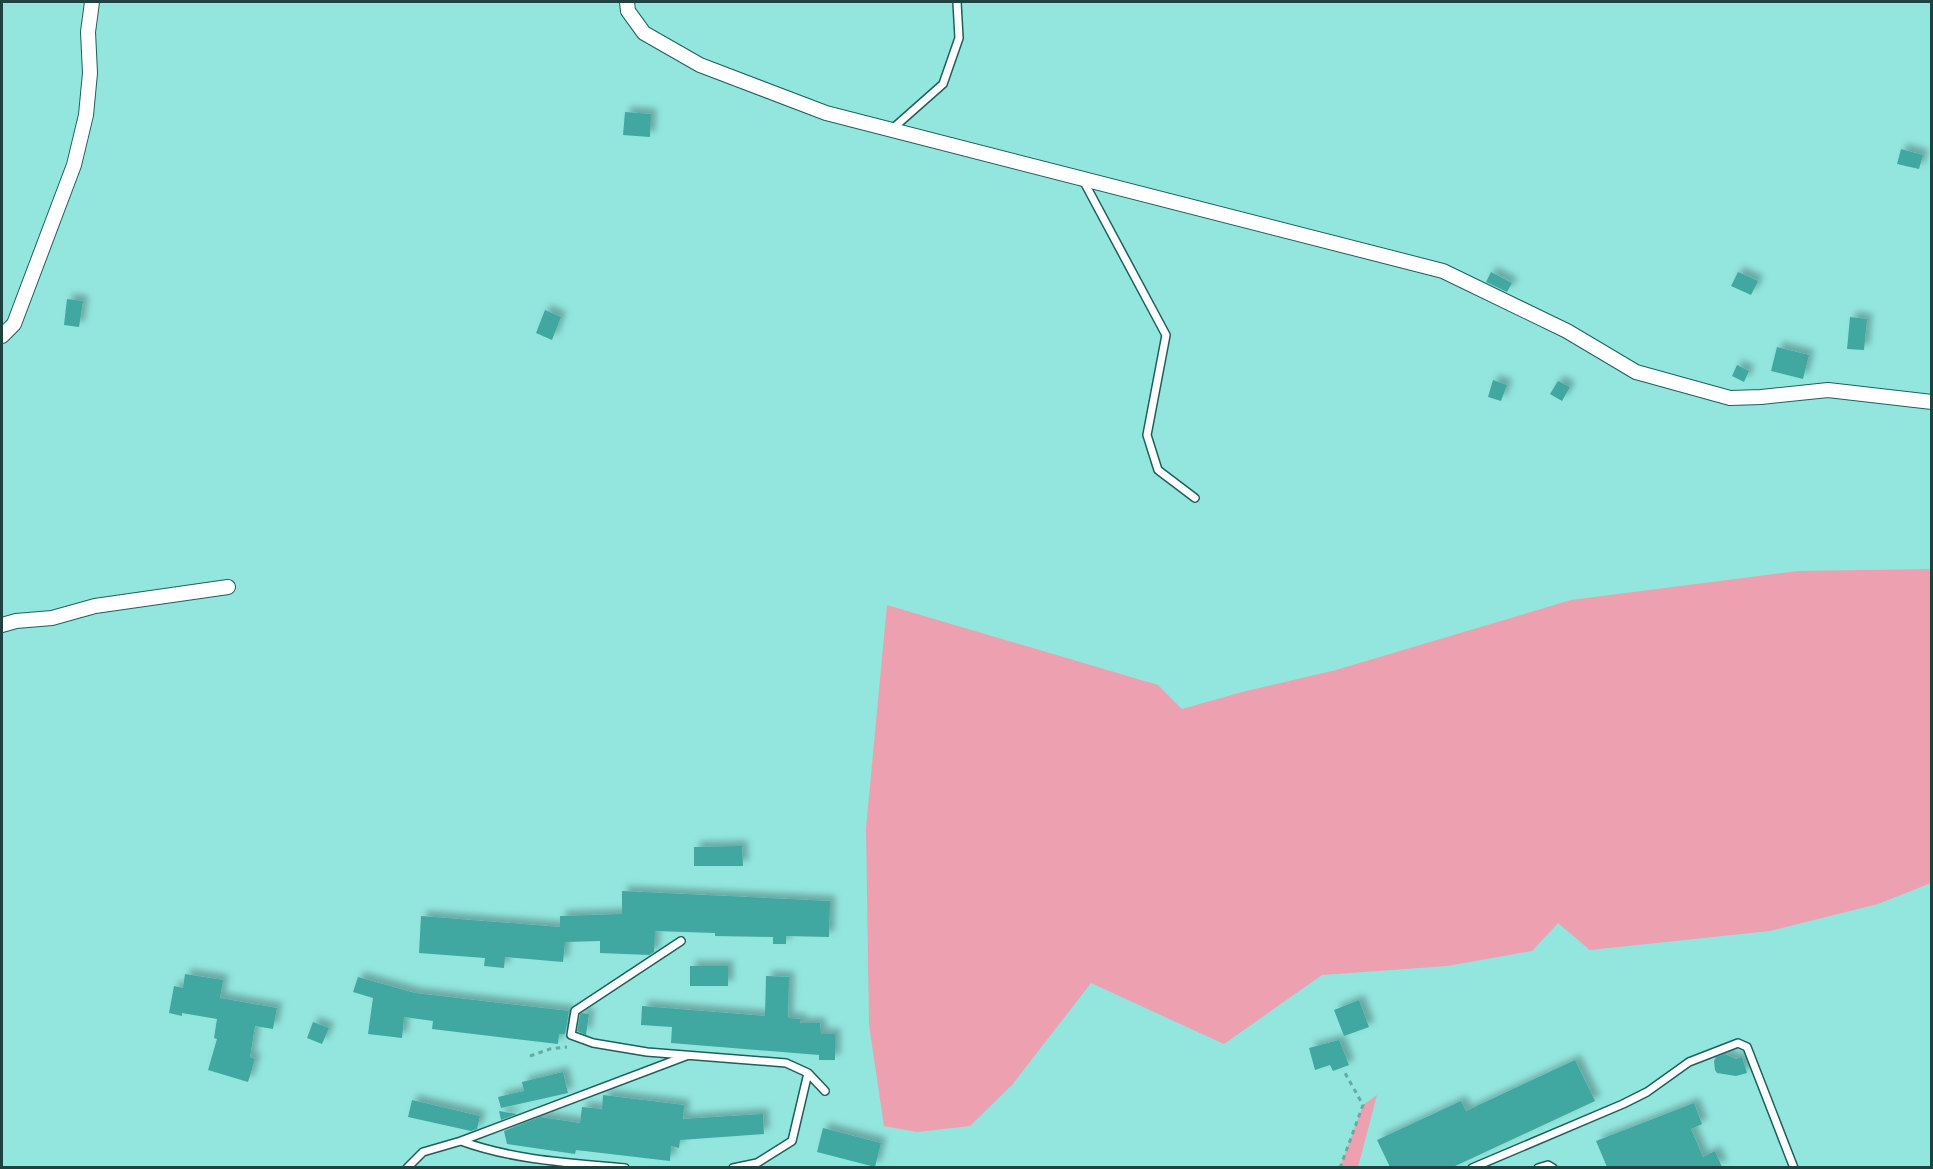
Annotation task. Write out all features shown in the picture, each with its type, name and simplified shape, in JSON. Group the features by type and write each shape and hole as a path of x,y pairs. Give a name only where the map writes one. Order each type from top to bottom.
{"street":[{"path":"2,336 14,324 74,165 86,115 90,73 88,32 92,2"},
{"path":"627,2 628,10 644,33 700,65 826,113 1443,271 1567,331 1636,372 1730,398 1828,390 1932,402"},
{"path":"2,625 16,621 52,618 95,606 228,587"}],"lane":[{"path":"891,130 943,84 959,38 957,2"},
{"path":"1083,180 1166,335 1147,435 1158,470 1195,498"},
{"path":"681,941 575,1011 571,1035 593,1043 647,1052 786,1063 808,1073 825,1091"},
{"path":"1472,1167 1623,1104 1647,1092 1689,1062 1738,1043 1747,1047 1794,1167"},
{"path":"407,1167 423,1152 460,1141 688,1055"},
{"path":"733,1167 757,1163 792,1141 808,1073"},
{"path":"460,1141 495,1152 555,1161 625,1167"},
{"path":"1539,1167 1548,1165 1553,1167"}],"path":[{"path":"530,1056 550,1049 593,1043"},
{"path":"1340,1167 1363,1105 1345,1073"}],"shaded area":[{"path":"1931,569 1931,883 1878,904 1770,931 1590,950 1558,923 1532,951 1447,966 1322,975 1224,1044 1091,983 1012,1085 970,1126 917,1132 884,1126 869,1025 866,828 887,605 1158,685 1182,709 1336,670 1571,600 1797,571"},
{"path":"1377,1095 1358,1167 1340,1167 1363,1105"}],"building":[{"path":"625,112 651,114 650,137 623,135"},
{"path":"1901,149 1923,155 1919,169 1897,164"},
{"path":"1491,272 1512,283 1507,292 1486,282"},
{"path":"1738,272 1758,281 1751,295 1731,286"},
{"path":"67,299 83,301 79,327 64,325"},
{"path":"545,310 561,317 552,340 536,333"},
{"path":"1850,317 1867,319 1864,350 1847,349"},
{"path":"1777,347 1809,355 1803,379 1771,371"},
{"path":"1737,365 1749,371 1744,382 1732,376"},
{"path":"1493,380 1507,385 1501,401 1488,397"},
{"path":"1558,381 1570,387 1562,401 1550,394"},
{"path":"742,846 743,866 694,866 694,847"},
{"path":"622,891 830,901 829,937 786,936 786,944 773,944 773,937 715,936 715,933 655,931 654,952 649,955 600,953 600,941 565,942 563,962 505,957 504,968 484,966 485,958 419,953 421,916 560,927 560,916 622,914"},
{"path":"690,966 728,966 728,986 690,986"},
{"path":"185,974 223,980 220,998 277,1008 273,1029 255,1026 250,1057 255,1059 248,1082 208,1070 217,1039 214,1038 217,1019 169,1013 174,986 183,988"},
{"path":"766,976 789,977 788,1018 801,1019 800,1023 820,1023 821,1034 835,1034 835,1060 819,1060 819,1055 671,1043 672,1027 641,1025 642,1006 765,1016"},
{"path":"358,977 415,993 569,1011 565,1034 559,1034 558,1044 432,1029 433,1021 404,1017 402,1038 368,1034 373,998 353,992"},
{"path":"1359,1000 1369,1027 1344,1036 1334,1010"},
{"path":"582,1013 589,1014 586,1035 577,1031"},
{"path":"313,1022 329,1028 322,1044 307,1038"},
{"path":"1339,1040 1349,1065 1333,1071 1330,1065 1315,1070 1309,1048"},
{"path":"1725,1054 1736,1059 1742,1057 1747,1073 1736,1076 1717,1073 1714,1061 1716,1057"},
{"path":"1575,1060 1595,1101 1453,1167 1390,1167 1377,1140 1461,1101 1466,1111"},
{"path":"563,1072 568,1093 501,1108 498,1097 524,1091 522,1082"},
{"path":"603,1095 684,1105 683,1119 763,1114 764,1134 680,1140 679,1148 671,1146 670,1161 576,1150 575,1154 507,1144 504,1131 540,1117 580,1123 582,1107 602,1109"},
{"path":"412,1100 480,1116 477,1129 471,1131 408,1117"},
{"path":"1694,1103 1702,1124 1691,1129 1703,1157 1715,1151 1722,1167 1607,1167 1596,1141"},
{"path":"499,1111 517,1114 501,1120"},
{"path":"823,1128 881,1143 875,1167 817,1152"}]}
